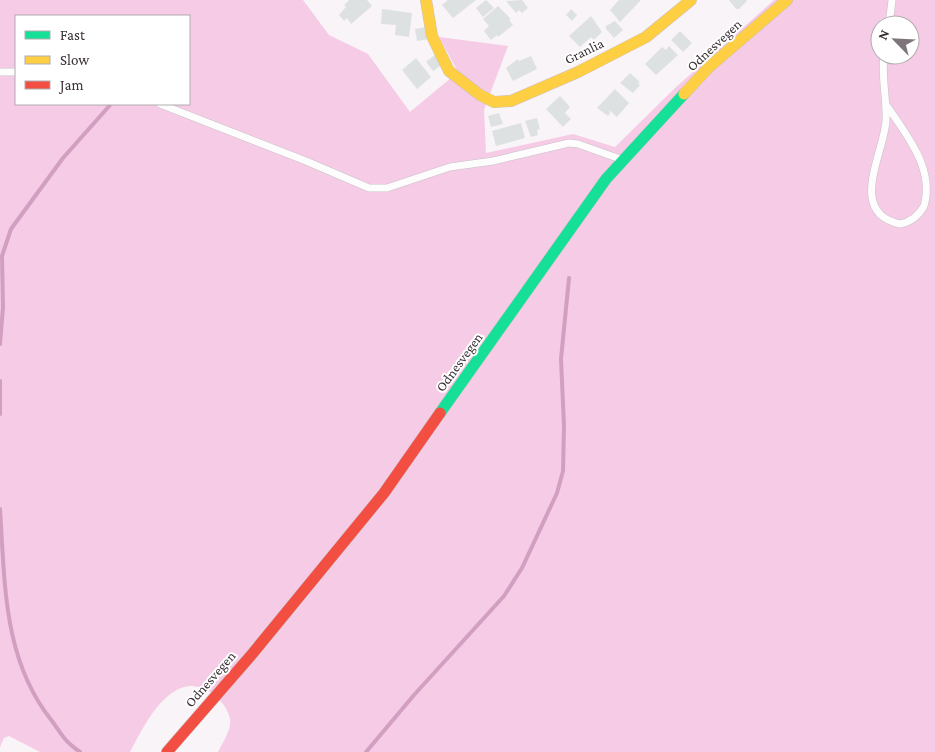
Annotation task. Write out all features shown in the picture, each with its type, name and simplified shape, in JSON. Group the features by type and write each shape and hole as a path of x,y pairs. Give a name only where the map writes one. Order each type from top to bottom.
{"main road":[{"name":"Granlia","path":"426,0 432,36 449,71 480,95 494,102 511,101 578,72 646,37 691,0"},
{"name":"Odnesvegen","path":"167,752 253,653 384,493 606,179 709,67 787,0"}],"lane":[{"path":"890,15 892,0"},
{"path":"884,65 883,83 887,106 886,127 871,190 874,204 882,217 900,224 919,214 927,197 929,186 927,170 919,151 887,106"},
{"path":"0,72 15,72"},
{"path":"163,105 306,161 368,188 387,188 450,167 493,161 569,143 578,144 623,160"}],"shaded area":[{"path":"0,0 303,0 329,35 368,54 410,112 458,72 439,37 508,46 484,110 486,153 573,134 615,147 675,88 774,0 935,0 935,752 218,752 230,727 228,712 213,694 199,687 191,686 184,687 166,697 152,714 130,752 40,752 9,736 4,738 0,747"}],"building":[{"path":"349,0 367,0 372,6 351,24 347,18 344,21 339,15"},
{"path":"448,0 476,0 453,18 442,5"},
{"path":"486,0 494,8 483,17 476,8"},
{"path":"522,0 528,8 522,13 519,10 516,13 506,1"},
{"path":"619,0 641,0 620,22 610,10"},
{"path":"729,0 747,1 739,9 736,9"},
{"path":"498,6 511,19 509,20 513,25 491,40 484,31 489,26 483,19"},
{"path":"382,9 412,13 409,37 395,35 396,25 381,24"},
{"path":"571,9 577,15 572,21 566,15"},
{"path":"591,16 602,32 594,40 591,37 580,47 569,36"},
{"path":"615,21 623,30 614,38 606,29 606,26"},
{"path":"427,27 429,39 417,41 415,29"},
{"path":"680,31 692,43 683,52 671,40"},
{"path":"669,46 678,55 656,75 645,64 662,47 666,50"},
{"path":"436,54 443,64 433,71 426,62"},
{"path":"531,56 537,69 513,81 506,68 518,59 519,61"},
{"path":"416,58 431,77 417,89 402,70"},
{"path":"630,73 640,82 638,83 640,85 633,93 620,83"},
{"path":"615,89 629,103 617,117 609,110 608,116 597,108"},
{"path":"560,96 570,107 565,113 571,119 563,127 546,109"},
{"path":"499,113 503,124 491,127 488,116"},
{"path":"537,118 540,129 537,130 538,135 531,137 525,121"},
{"path":"521,123 525,138 496,146 492,131"}],"waterway":[{"path":"0,344 3,307 2,256 11,229 63,158 110,105"},
{"path":"366,752 414,695 504,596 522,568 557,493 563,471 564,426 561,359 569,278"},
{"path":"0,381 0,414"},
{"path":"0,509 6,593 15,647 24,673 36,697 64,738 80,752"}],"traffic: fast":[{"path":"440,413 606,179 684,94"}],"traffic: slow":[{"path":"426,0 432,36 449,71 480,95 494,102 511,101 578,72 646,37 691,0"},
{"path":"684,94 709,67 787,0"}],"traffic: jam":[{"path":"167,752 253,653 384,493 440,413"}]}
